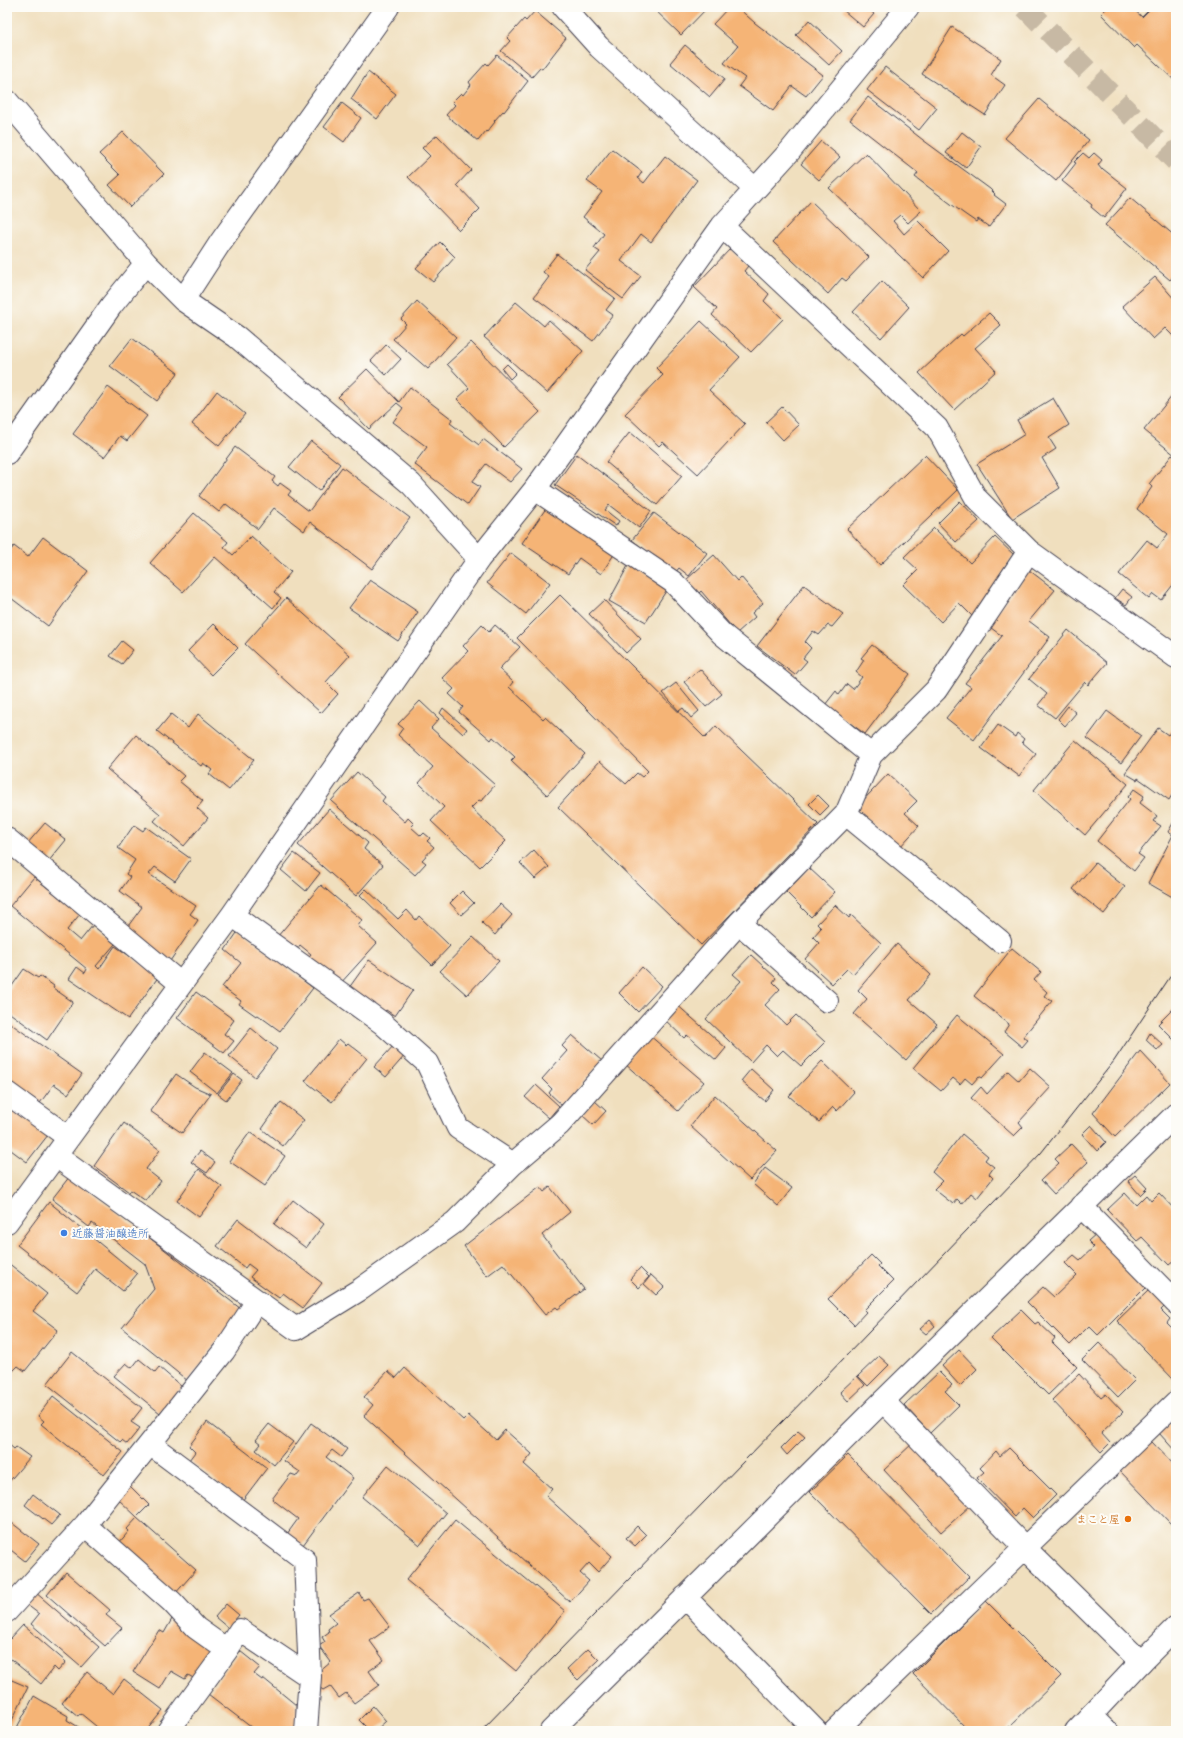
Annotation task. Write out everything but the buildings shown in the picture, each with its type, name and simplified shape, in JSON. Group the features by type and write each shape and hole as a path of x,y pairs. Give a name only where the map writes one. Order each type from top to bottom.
{"street":[{"path":"183,300 220,243 388,7"},
{"path":"563,7 599,47 755,189"},
{"path":"7,1222 232,915 479,559 535,489 722,226 790,151 908,7"},
{"path":"7,101 146,263 183,300 237,337 411,484 479,559"},
{"path":"722,226 937,428 976,498 1029,550 1176,658"},
{"path":"7,453 112,306 146,263"},
{"path":"535,489 673,582 722,634 872,755"},
{"path":"56,1156 296,1329 361,1289 455,1222 513,1164 560,1124 739,923 846,814 872,755 936,690 1029,550"},
{"path":"846,814 1000,941"},
{"path":"7,839 181,984"},
{"path":"232,915 382,1023 427,1063 458,1128 513,1164"},
{"path":"739,923 827,1001"},
{"path":"7,1093 68,1137"},
{"path":"551,1731 883,1401 1176,1114"},
{"path":"1082,1206 1176,1303"},
{"path":"7,1611 85,1525 224,1351 257,1300"},
{"path":"883,1401 1025,1548 1141,1662"},
{"path":"834,1731 1176,1402"},
{"path":"150,1444 305,1560 310,1677 306,1731"},
{"path":"85,1525 172,1602 196,1628 227,1650"},
{"path":"685,1597 816,1731"},
{"path":"1076,1731 1176,1627"},
{"path":"168,1731 240,1630 310,1677"},
{"path":"1091,1715 1108,1731"}],"tunnel":[{"path":"1025,7 1176,161"}],"tram line":[{"path":"481,1731 821,1382 1041,1153 1114,1061 1176,968"}],"place":[{"name":"近藤醤油醸造所","path":"64,1233"},
{"name":"まこと屋","path":"1128,1519"}]}
